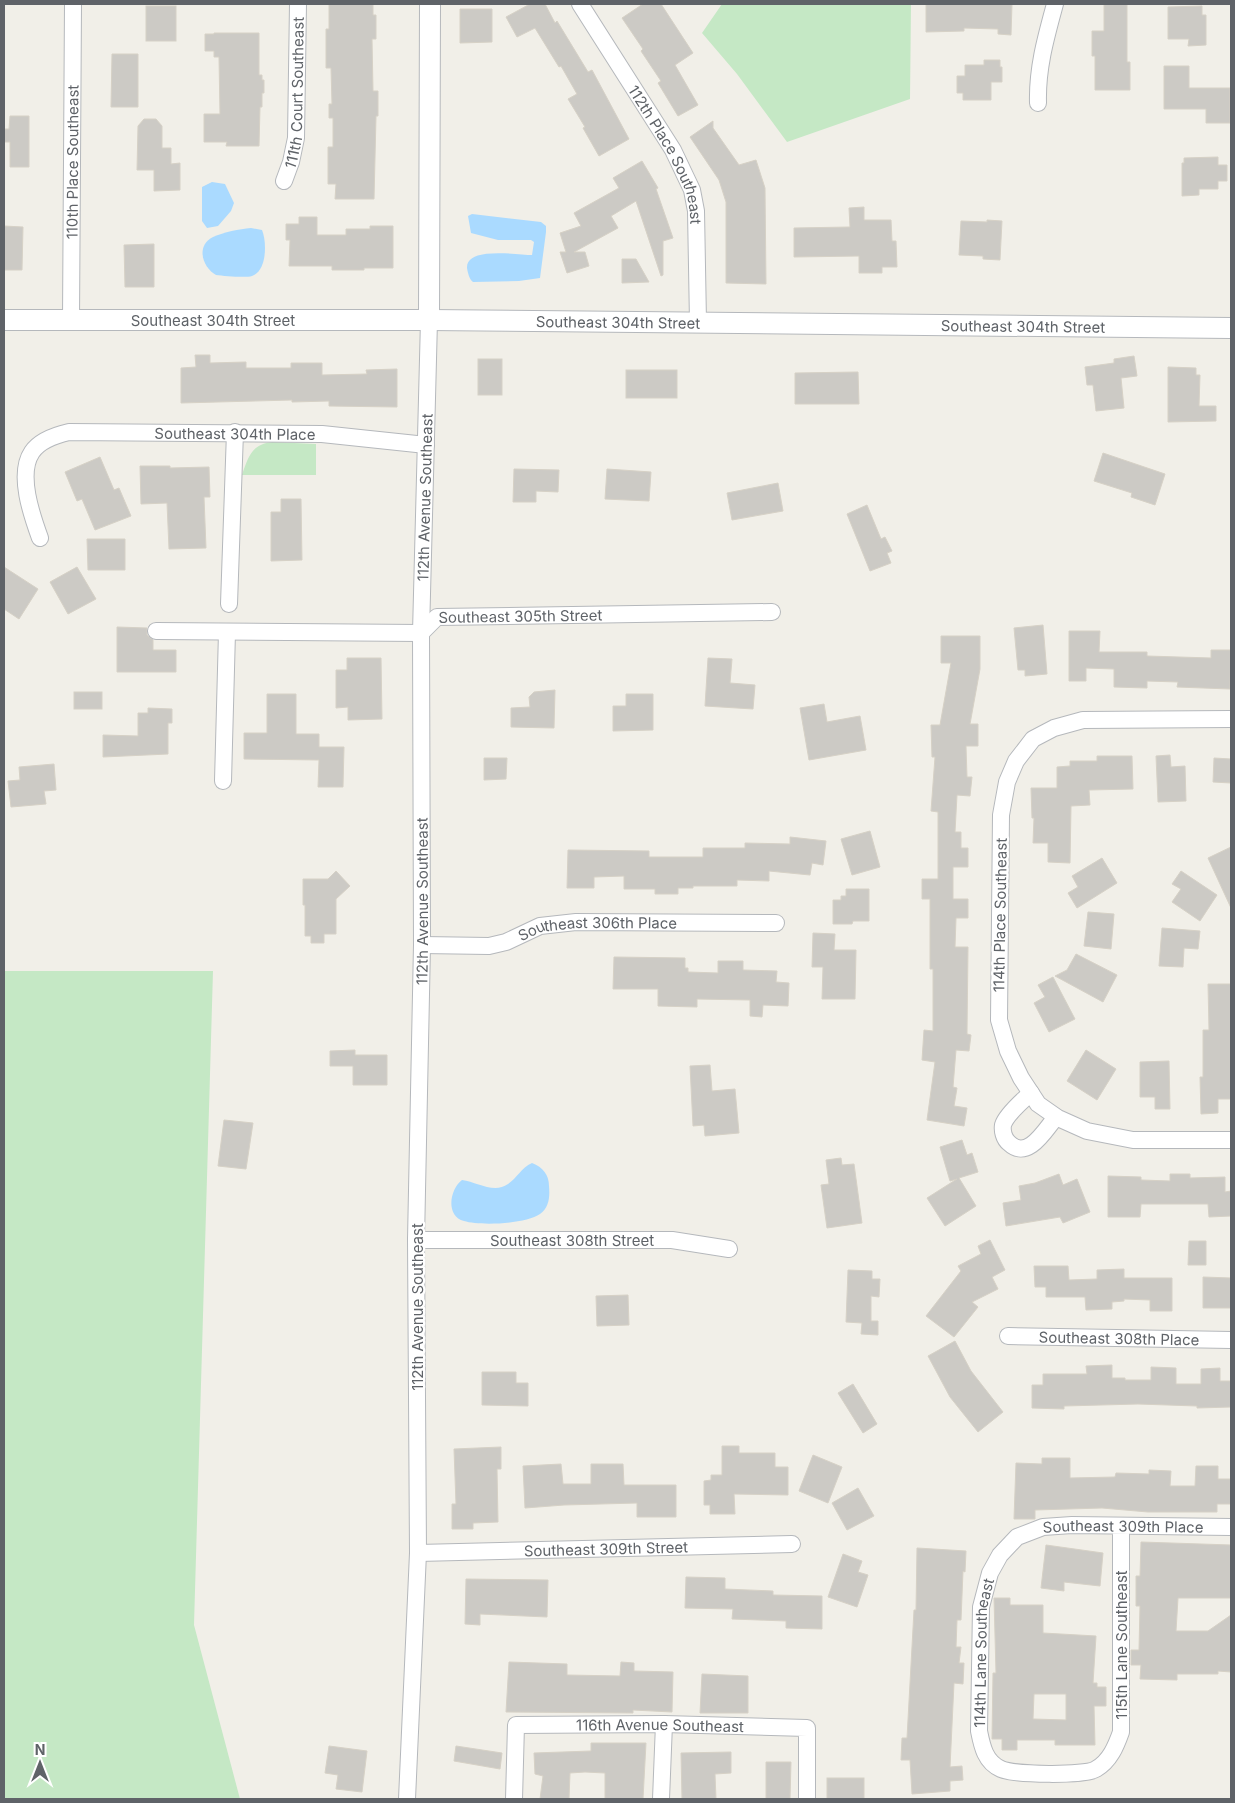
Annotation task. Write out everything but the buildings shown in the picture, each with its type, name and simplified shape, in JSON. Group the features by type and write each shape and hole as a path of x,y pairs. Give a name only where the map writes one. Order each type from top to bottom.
{"street":[{"name":"110th Place Southeast","path":"71,320 72,4"},
{"name":"111th Court Southeast","path":"284,181 291,162 296,138 298,4"},
{"name":"112th Avenue Southeast","path":"407,1799 418,1553 416,1240 422,945 421,633 429,320 430,4"},
{"name":"112th Place Southeast","path":"580,4 673,150 692,190 696,211 698,322"},
{"path":"1038,103 1038,77 1055,4"},
{"name":"Southeast 304th Street","path":"4,320 429,320 1231,328"},
{"name":"Southeast 304th Place","path":"40,538 30,510 26,464 32,451 43,442 69,432 322,434 426,445"},
{"path":"229,604 235,432"},
{"name":"Southeast 305th Street","path":"156,631 421,633 437,617 772,612"},
{"path":"223,780 227,632"},
{"name":"114th Place Southeast","path":"1034,1098 1008,1051 999,1020 1001,815 1007,782 1016,761 1033,739 1054,728 1083,720 1231,719"},
{"name":"Southeast 306th Place","path":"422,945 489,946 506,942 540,926 567,922 776,923"},
{"path":"1056,1117 1030,1146 1016,1148 1005,1139 1003,1125 1006,1118 1034,1098 1056,1117 1087,1131 1133,1140 1231,1140"},
{"name":"Southeast 308th Street","path":"416,1240 672,1240 729,1249"},
{"name":"Southeast 308th Place","path":"1008,1336 1231,1340"},
{"name":"Southeast 309th Place","path":"1017,1537 1043,1527 1072,1525 1231,1527"},
{"name":"115th Lane Southeast","path":"1001,1769 1018,1773 1081,1773 1095,1770 1107,1760 1116,1748 1121,1732 1121,1526"},
{"name":"114th Lane Southeast","path":"1001,1769 992,1763 982,1749 979,1731 981,1607 990,1573 1000,1555 1017,1537"},
{"name":"Southeast 309th Street","path":"418,1553 792,1544"},
{"path":"661,1799 664,1724"},
{"name":"116th Avenue Southeast","path":"514,1799 516,1725 664,1724 807,1728 806,1799"}],"green space":[{"path":"722,4 911,4 910,99 787,142 737,74 702,33"},
{"path":"272,442 316,444 316,475 242,475 252,452 260,445"},
{"path":"4,971 213,971 194,1625 240,1799 4,1799"}],"water":[{"path":"212,182 225,184 234,203 231,211 218,226 207,228 202,221 202,187"},
{"path":"472,214 541,222 546,226 540,278 519,281 473,282 467,268 469,261 475,257 494,253 532,255 534,242 531,240 498,240 471,233 468,216"},
{"path":"251,228 262,230 265,242 263,262 257,273 252,276 240,277 216,275 211,272 203,257 204,246 207,241 222,234"},
{"path":"532,1163 545,1172 549,1182 548,1202 540,1214 524,1220 491,1224 471,1223 458,1218 454,1214 451,1202 452,1196 462,1180 491,1188 503,1187"}]}
